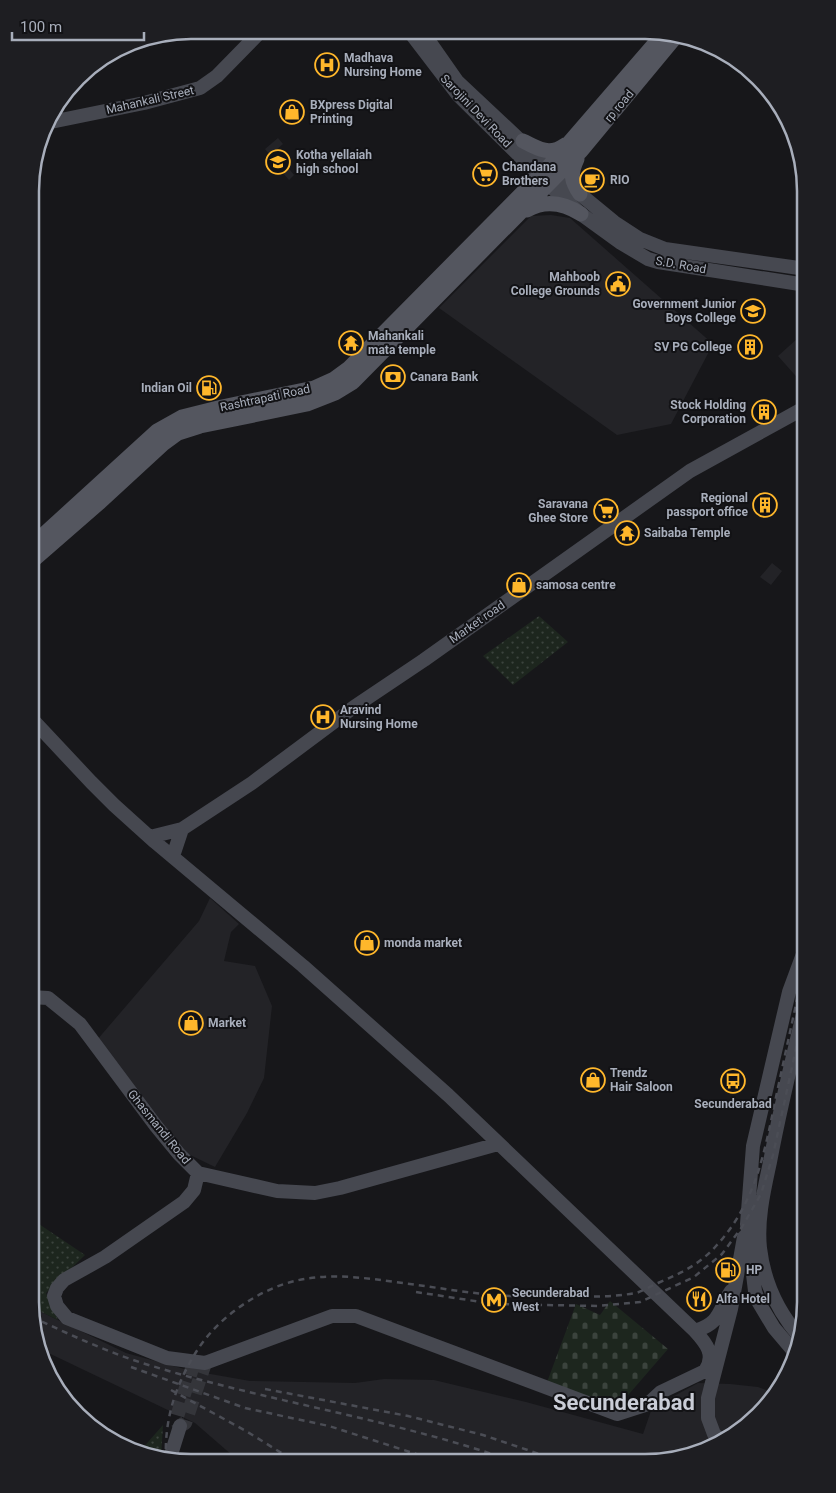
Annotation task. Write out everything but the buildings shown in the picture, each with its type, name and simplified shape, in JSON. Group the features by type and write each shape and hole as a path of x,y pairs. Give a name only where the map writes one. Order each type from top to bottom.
{"main road":[{"name":"rp road","path":"576,146 659,40"},
{"name":"rp road","path":"548,176 671,41"},
{"path":"523,141 543,151 576,146 572,177 574,186 580,194"},
{"name":"Rashtrapati Road","path":"39,539 157,431 182,417 198,420 307,404 336,394 353,382 522,213 548,176"},
{"name":"Rashtrapati Road","path":"39,555 163,444 198,420 314,388 334,379 349,368 548,176"},
{"path":"522,213 533,206 552,203 570,207 581,214"}],"street":[{"name":"Mahankali Street","path":"55,121 144,103 200,88 217,76 253,39"},
{"name":"Sarojini Devi Road","path":"415,39 458,95 548,176"},
{"name":"Sarojini Devi Road","path":"427,39 457,81 523,141 548,176"},
{"name":"S.D. Road","path":"548,176 580,194 640,239 664,250 797,268"},
{"name":"S.D. Road","path":"548,176 581,214 621,243 658,262 797,284"},
{"name":"Market road","path":"150,837 182,829 252,783 354,707 424,660 690,471 797,412"},
{"path":"39,727 91,782 150,837 310,972 448,1095 695,1331 706,1343 711,1355 709,1365 705,1371 661,1392 648,1404 616,1414 356,1316 332,1316 205,1363 167,1358 67,1318 57,1306 54,1296 57,1288 64,1280 105,1257 184,1202 194,1190 198,1173"},
{"path":"172,856 182,829"},
{"path":"717,1436 708,1418 708,1398 729,1322 747,1224 753,1146 789,992 797,970"},
{"name":"Ghasmandi Road","path":"39,998 48,998 80,1024 156,1126 179,1154 198,1173 278,1191 315,1193 340,1188 498,1144"},
{"path":"794,1329 779,1308 768,1285 760,1246 760,1212 778,1116 797,1039"},
{"path":"747,1224 758,1303 774,1328 790,1347"},
{"path":"695,1331 706,1327 716,1320 724,1301 735,1284"},
{"path":"172,1453 180,1426"}],"shaded area":[{"name":"Kotha yellaiah high school","path":"278,138 283,144 275,151 294,175 289,180 268,156 269,154 265,149"},
{"path":"551,215 570,218 713,344 671,424 617,435 439,308 531,216"},
{"path":"797,339 797,377 778,356"},
{"path":"772,563 782,571 771,585 760,577"},
{"name":"Market","path":"210,898 239,924 231,932 224,961 255,966 272,1006 264,1078 247,1113 215,1167 186,1153 170,1140 97,1040 199,921"},
{"path":"39,1311 126,1353 188,1370 250,1381 355,1383 384,1379 434,1380 526,1402 643,1434 652,1408 698,1383 758,1387 769,1391 753,1410 721,1434 704,1443 655,1454 231,1454 195,1423 48,1353"}],"green space":[{"path":"539,616 568,642 513,685 483,656"},
{"path":"39,1224 85,1255 46,1293 58,1320 39,1311"},
{"path":"610,1301 668,1349 623,1401 609,1408 546,1385 576,1304 600,1315"},
{"path":"163,1425 161,1451 144,1447"}],"tunnel":[{"path":"194,1362 176,1420 180,1426 185,1423 205,1363"}],"railway":[{"path":"166,1452 167,1430 173,1402 183,1375 198,1349 213,1330 231,1314 244,1304 281,1285 317,1277 336,1276 374,1279 493,1295 610,1296 641,1291 682,1272 703,1258 731,1228 742,1210 759,1170 797,1000"},
{"path":"416,1292 494,1304 598,1306 640,1302 694,1277 722,1254 742,1227 761,1194 773,1155 797,1044"},
{"path":"40,1321 106,1350 152,1366 243,1391 382,1423 491,1454"},
{"path":"131,1367 245,1408 329,1426 416,1454"},
{"path":"265,1389 408,1416 483,1435 539,1454"},
{"path":"171,1390 246,1431 283,1454"}],"place":[{"name":"Madhava Nursing Home","path":"327,65"},
{"name":"BXpress Digital Printing","path":"292,112"},
{"name":"Kotha yellaiah high school","path":"278,162"},
{"name":"Chandana Brothers","path":"485,174"},
{"name":"RIO","path":"592,180"},
{"name":"Mahboob College Grounds","path":"618,284"},
{"name":"Government Junior Boys College","path":"753,311"},
{"name":"Mahankali mata temple","path":"351,343"},
{"name":"SV PG College","path":"750,347"},
{"name":"Canara Bank","path":"393,377"},
{"name":"Indian Oil","path":"209,388"},
{"name":"Stock Holding Corporation","path":"764,412"},
{"name":"Regional passport office","path":"765,505"},
{"name":"Saravana Ghee Store","path":"606,511"},
{"name":"Saibaba Temple","path":"627,533"},
{"name":"samosa centre","path":"519,585"},
{"name":"Aravind Nursing Home","path":"323,717"},
{"name":"monda market","path":"367,943"},
{"name":"Market","path":"191,1023"},
{"name":"Trendz Hair Saloon","path":"593,1080"},
{"name":"Secunderabad","path":"733,1081"},
{"name":"HP","path":"728,1270"},
{"name":"Alfa Hotel","path":"699,1299"},
{"name":"Secunderabad West","path":"494,1300"}],"district":[{"name":"Secunderabad","path":"624,1402"}]}
